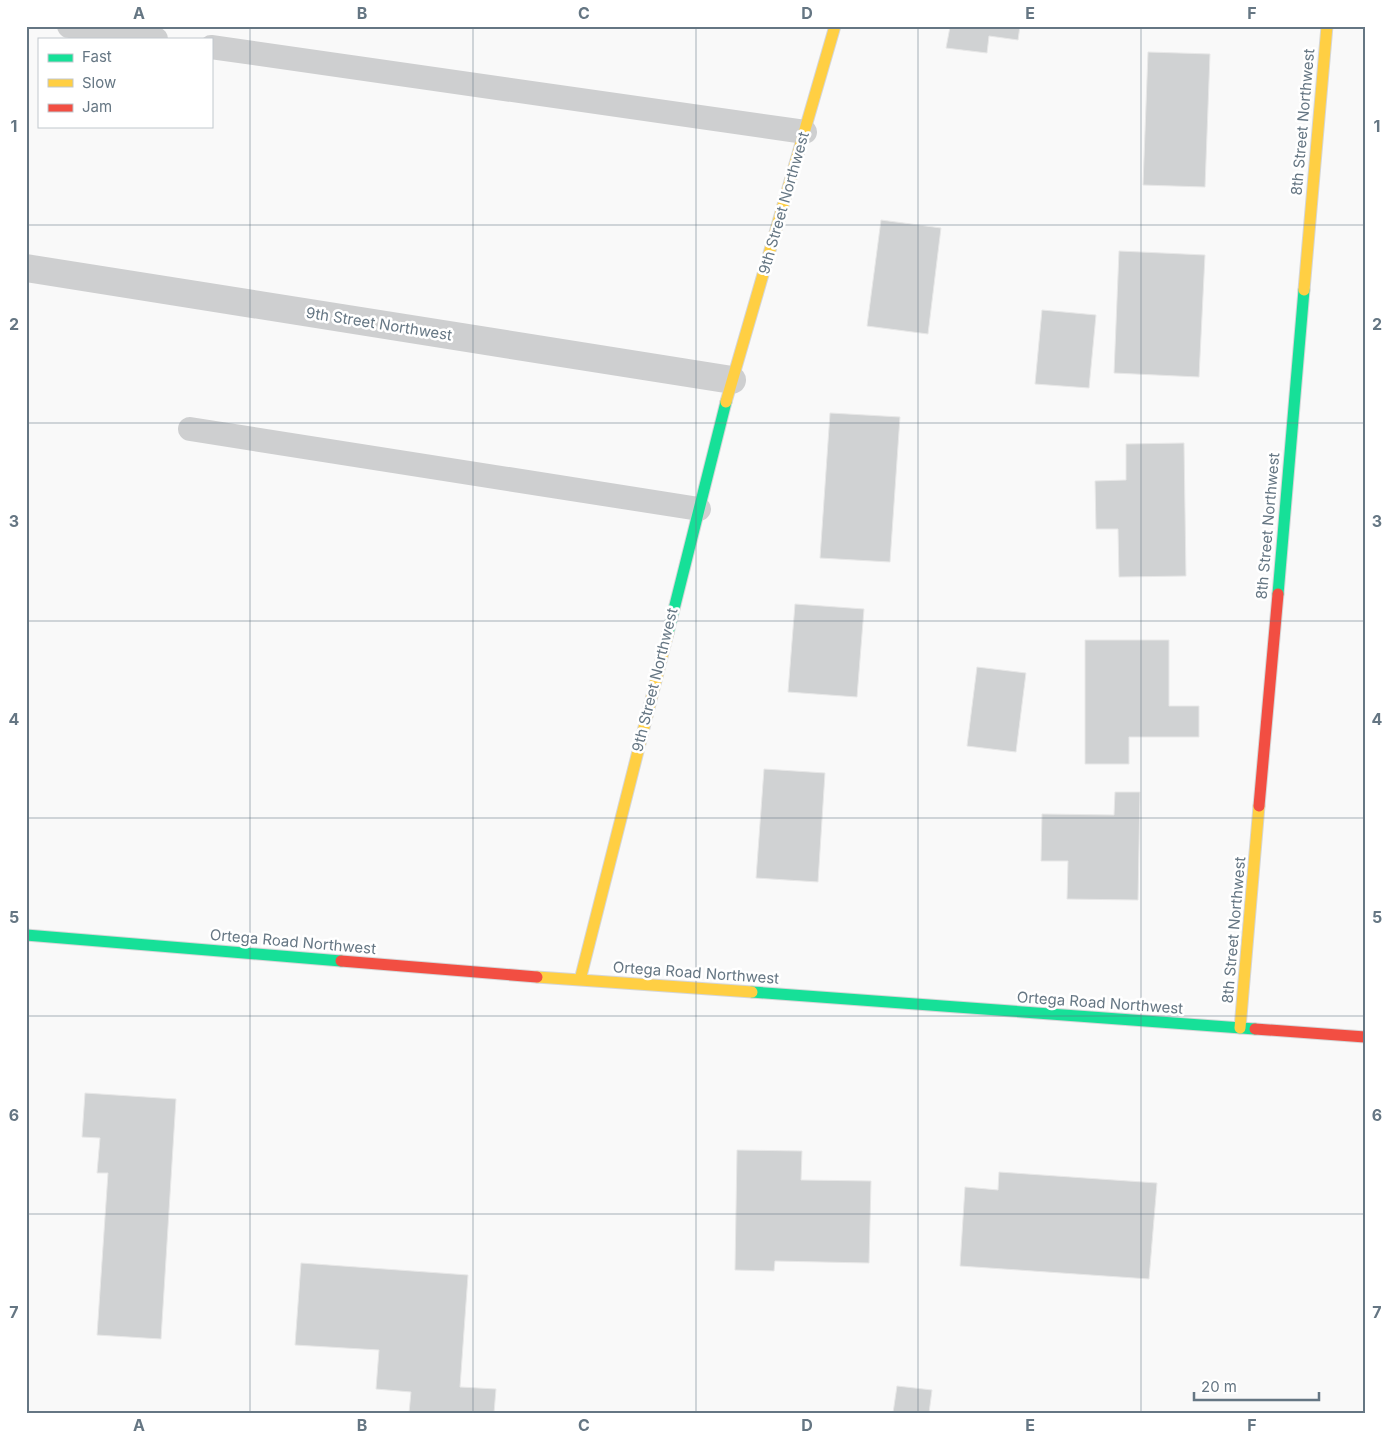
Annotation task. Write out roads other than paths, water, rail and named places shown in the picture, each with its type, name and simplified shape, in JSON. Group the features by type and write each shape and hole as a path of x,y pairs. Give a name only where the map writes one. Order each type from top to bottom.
{"street":[{"name":"9th Street Northwest","path":"580,980 732,380 835,26"},
{"name":"8th Street Northwest","path":"1240,1028 1326,26"},
{"name":"9th Street Northwest","path":"26,268 732,380"},
{"name":"Ortega Road Northwest","path":"26,935 580,980 1365,1037"}],"lane":[{"path":"69,26 149,38"},
{"path":"212,47 804,132"},
{"path":"190,429 699,509"}]}
